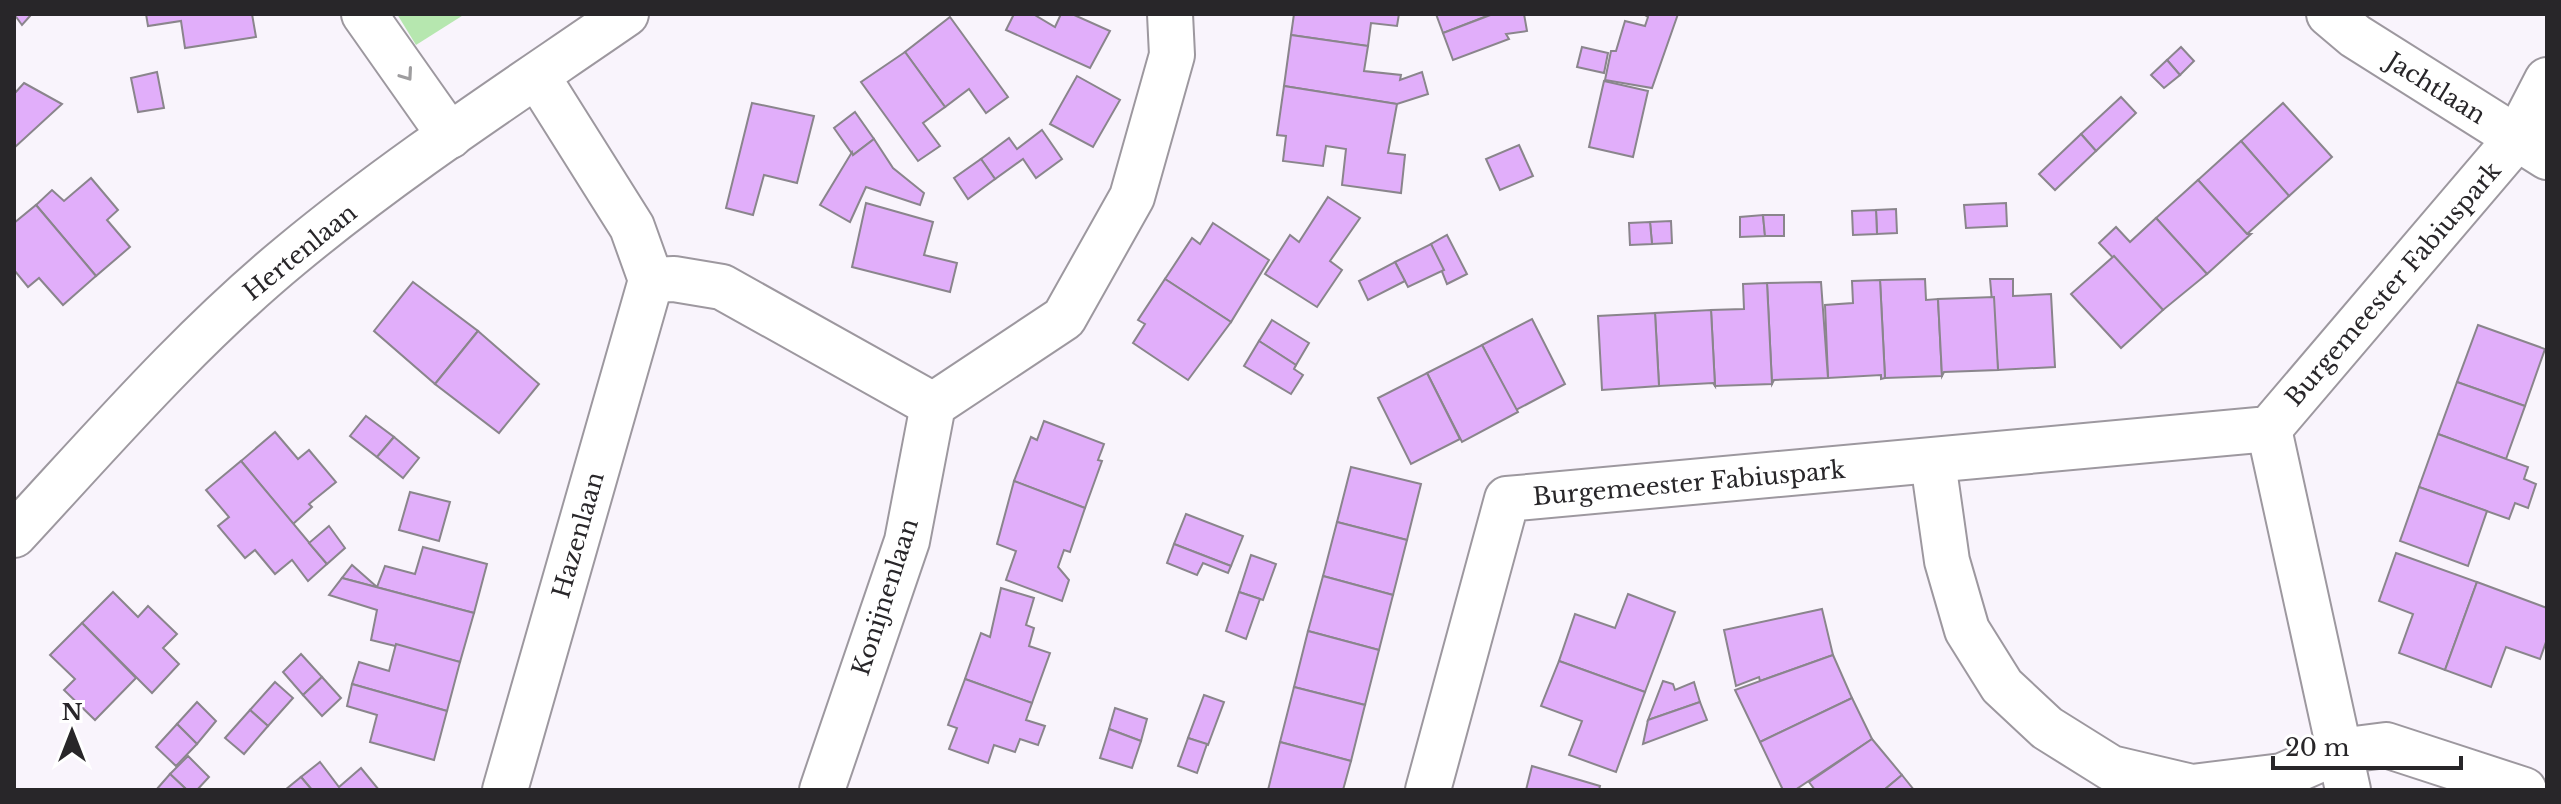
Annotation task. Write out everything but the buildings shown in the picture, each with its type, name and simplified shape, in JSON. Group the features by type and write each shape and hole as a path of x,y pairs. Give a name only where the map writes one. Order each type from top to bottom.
{"street":[{"path":"364,14 450,136"},
{"name":"Hertenlaan","path":"14,535 180,355 291,255 450,136 626,14"},
{"path":"537,76 632,227 651,280 674,279 722,287 933,405 1064,318 1132,197 1172,55 1170,14"},
{"name":"Jachtlaan","path":"2329,14 2355,36 2532,148"},
{"name":"Burgemeester Fabiuspark","path":"1428,790 1507,499 2269,429 2532,148 2547,80"},
{"name":"Hazenlaan","path":"505,790 651,280"},
{"name":"Konijnenlaan","path":"822,790 907,541 933,405"},
{"name":"Burgemeester Fabiuspark","path":"2269,429 2344,771"},
{"path":"1933,462 1947,561 1967,630 2002,686 2047,728 2111,768 2192,787 2344,771 2386,745 2524,790"}],"green space":[{"path":"397,14 465,14 416,45"}]}
